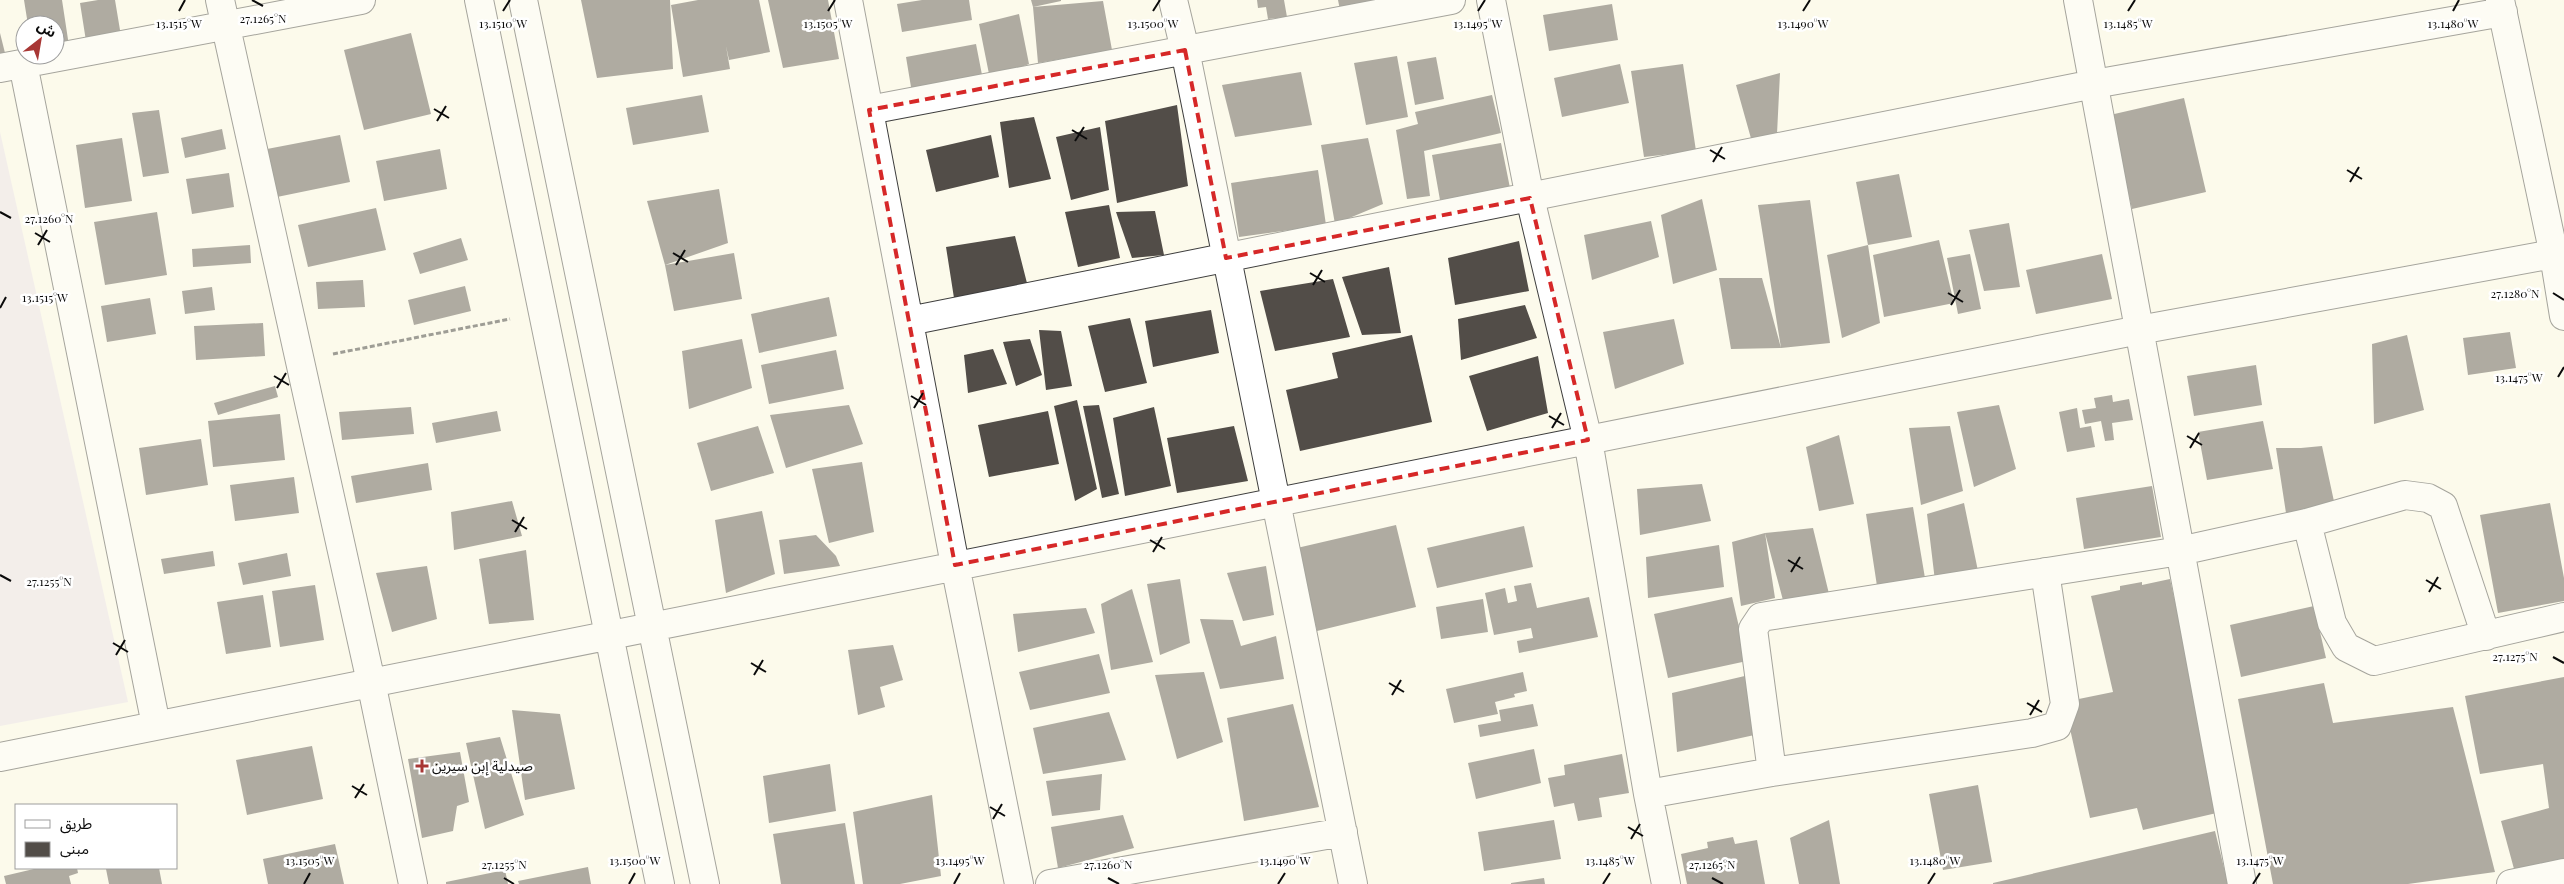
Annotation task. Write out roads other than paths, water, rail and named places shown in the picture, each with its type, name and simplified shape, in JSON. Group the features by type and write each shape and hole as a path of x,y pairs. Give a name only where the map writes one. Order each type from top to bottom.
{"street":[{"path":"156,725 12,66 223,13 361,0"},
{"path":"479,0 660,884"},
{"path":"523,0 705,884"},
{"path":"848,0 955,565 1019,884"},
{"path":"1173,0 1185,50 1353,884"},
{"path":"869,110 1452,0"},
{"path":"1491,0 1530,198 1588,440 1648,794 1666,884"},
{"path":"2078,0 2242,884"},
{"path":"909,321 2094,84 2501,6 2559,254 2564,316"},
{"path":"223,13 371,682 413,884"},
{"path":"0,756 955,565 1276,504 2139,330 2559,254"},
{"path":"1772,772 1753,629 1761,617 2180,551 2307,523 2405,495 2428,498 2443,506 2486,636"},
{"path":"2307,523 2332,622 2346,647 2374,661 2564,617"},
{"path":"1648,794 1772,772 2032,733 2057,726 2065,704 2045,572"},
{"path":"1050,884 1343,832"},
{"path":"2511,884 2564,873"}],"place":[{"name":"صيدلية إبن سيرين","path":"422,766"}]}
